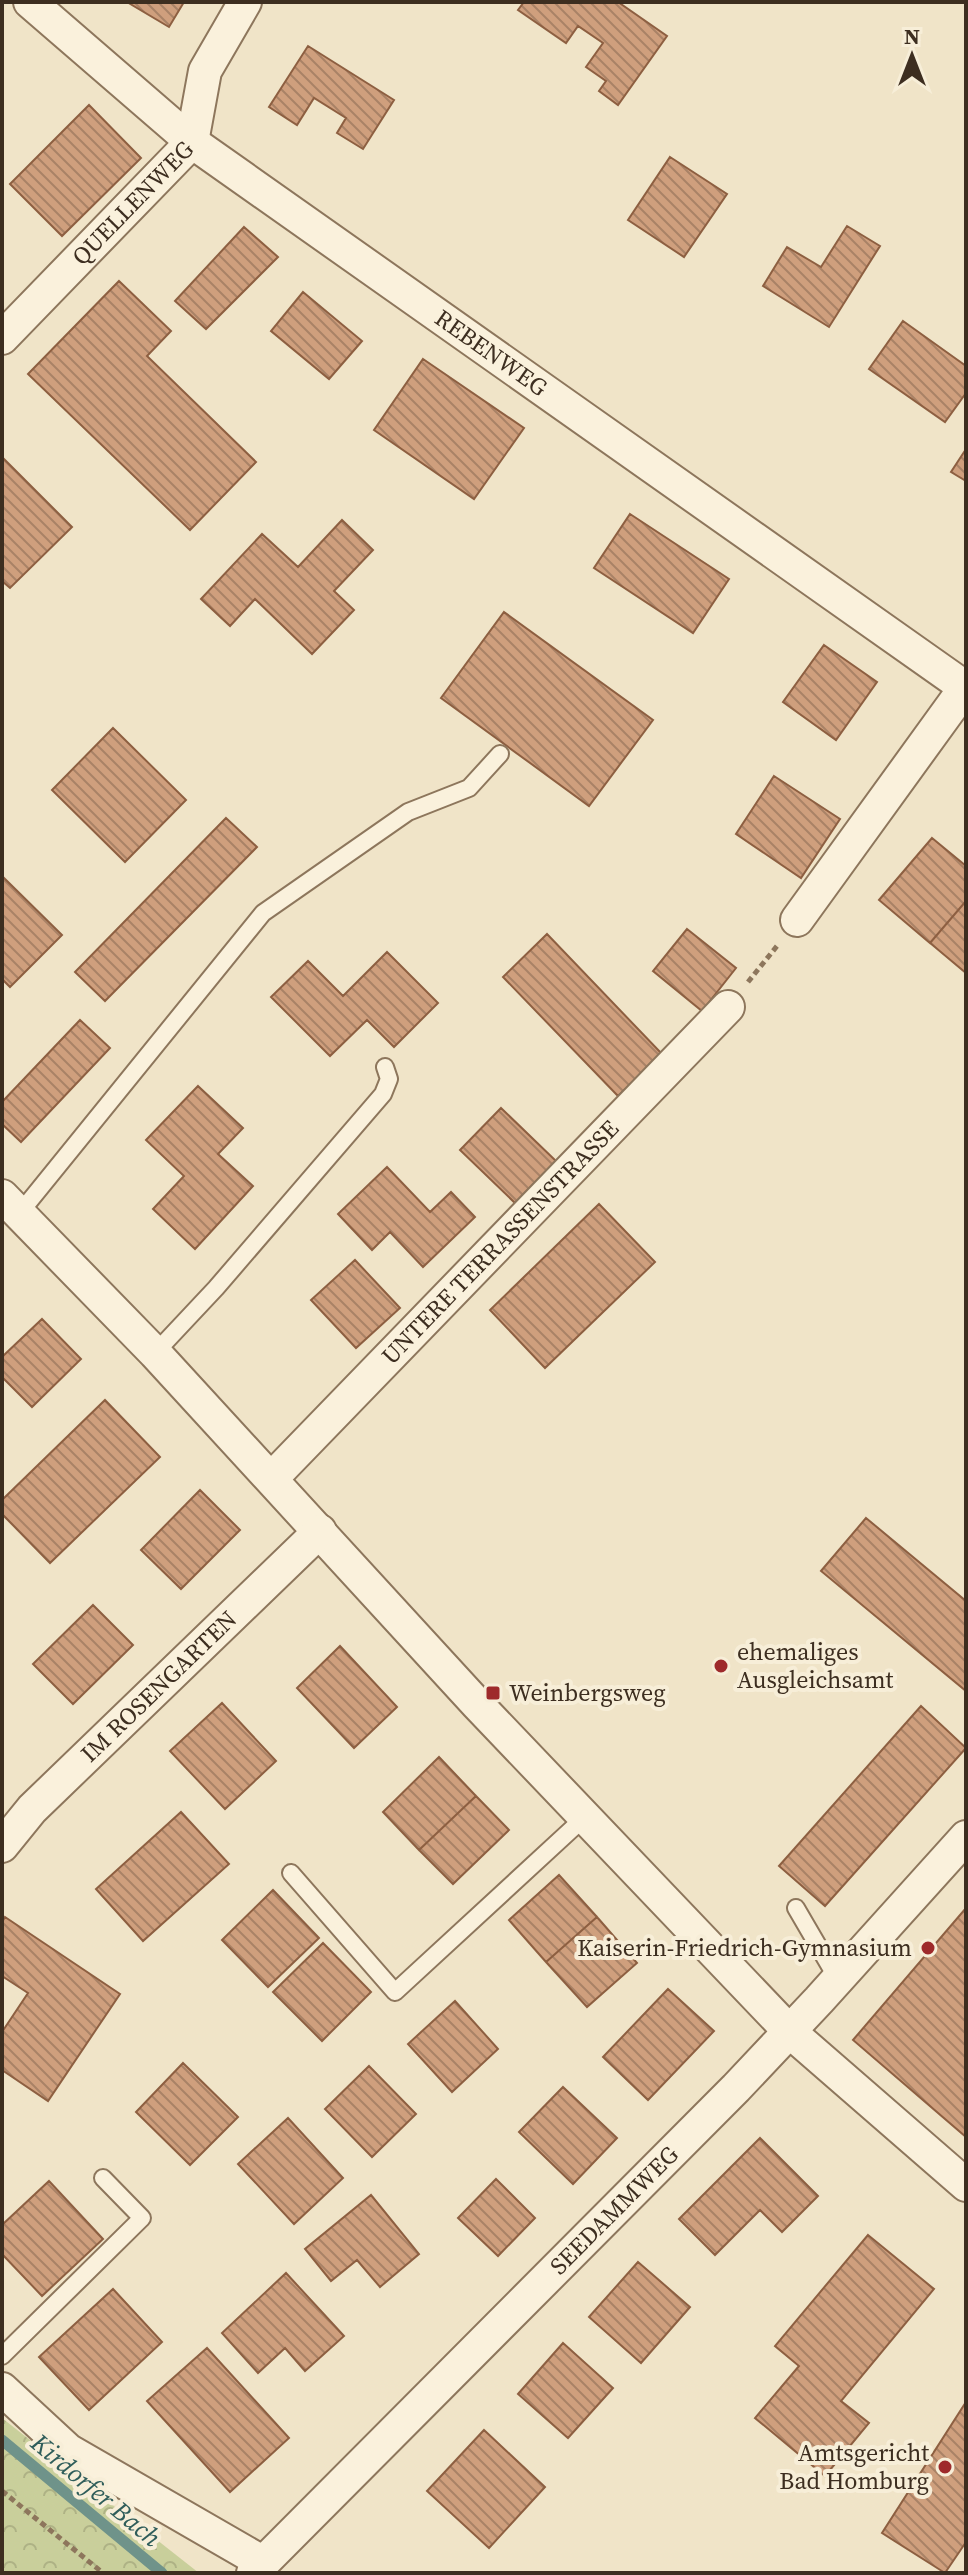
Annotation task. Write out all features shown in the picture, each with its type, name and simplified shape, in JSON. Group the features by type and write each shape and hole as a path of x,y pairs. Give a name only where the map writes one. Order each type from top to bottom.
{"street":[{"name":"REBENWEG","path":"30,2 192,142 966,688"},
{"name":"QUELLENWEG","path":"2,338 192,142 205,71 245,2"},
{"path":"797,920 966,688"},
{"name":"UNTERE TERRASSENSTRASSE","path":"272,1478 728,1007"},
{"path":"11,1205 155,1353 477,1704 790,2032 966,2185"},
{"name":"IM ROSENGARTEN","path":"2,1846 32,1809 320,1531"},
{"name":"SEEDAMMWEG","path":"257,2568 790,2032 966,1837"},
{"path":"2,2389 68,2450 257,2568"}],"lane":[{"path":"11,1205 263,913 408,812 469,788 500,754"},
{"path":"155,1353 216,1288 383,1094 389,1079 385,1067"},
{"path":"291,1873 395,1992 586,1816"},
{"path":"796,1908 838,1980"},
{"path":"2,2356 142,2218 103,2178"}],"path":[{"path":"728,1007 797,920"},
{"path":"2,2491 103,2573"}],"green space":[{"path":"2,2418 199,2573 2,2573"}],"building":[{"path":"127,2 184,2 169,27"},
{"path":"524,2 618,2 667,36 618,105 599,91 606,81 586,67 603,43 578,26 566,43 518,10"},
{"path":"308,46 394,100 363,149 337,133 346,118 314,98 297,125 269,107"},
{"path":"89,105 141,158 62,236 10,184"},
{"path":"670,157 727,194 684,257 628,220"},
{"path":"847,226 880,246 829,327 763,286 787,247 821,267"},
{"path":"244,227 278,257 206,329 175,301"},
{"path":"119,281 171,331 147,356 256,462 190,530 28,374"},
{"path":"303,292 362,341 329,379 271,331"},
{"path":"903,321 966,366 966,393 945,422 869,369"},
{"path":"423,359 524,428 474,499 374,430"},
{"path":"966,449 966,481 951,472"},
{"path":"2,457 72,527 10,588 2,581"},
{"path":"630,514 729,579 693,633 594,568"},
{"path":"342,520 373,550 334,591 354,610 312,654 255,599 230,626 201,599 262,534 298,567"},
{"path":"504,612 653,720 589,806 441,698"},
{"path":"824,645 877,682 836,740 783,702"},
{"path":"113,728 186,800 125,862 52,790"},
{"path":"774,776 840,819 801,878 736,834"},
{"path":"226,818 257,847 105,1001 75,972"},
{"path":"932,838 966,866 966,901 930,943 879,900"},
{"path":"2,876 62,935 10,987 2,979"},
{"path":"966,901 966,973 930,943"},
{"path":"687,929 736,968 702,1011 653,971"},
{"path":"547,934 662,1054 618,1096 503,977"},
{"path":"387,952 438,1003 394,1047 367,1020 330,1056 271,997 308,961 343,996"},
{"path":"80,1020 110,1048 21,1142 2,1124 2,1102"},
{"path":"198,1086 243,1128 218,1154 253,1186 195,1249 153,1209 184,1176 146,1140"},
{"path":"501,1108 556,1161 515,1203 460,1150"},
{"path":"387,1167 430,1212 451,1192 475,1217 423,1267 390,1232 372,1250 338,1214"},
{"path":"599,1204 655,1262 545,1368 490,1310"},
{"path":"355,1260 400,1308 356,1348 311,1300"},
{"path":"42,1319 81,1359 32,1407 2,1377 2,1357"},
{"path":"105,1400 160,1457 50,1563 2,1514 2,1500"},
{"path":"200,1490 240,1530 181,1589 141,1550"},
{"path":"866,1518 966,1601 966,1691 821,1571"},
{"path":"93,1605 133,1645 73,1704 33,1664"},
{"path":"340,1646 397,1707 354,1748 297,1688"},
{"path":"222,1703 276,1761 225,1809 170,1751"},
{"path":"921,1706 966,1748 825,1906 779,1866"},
{"path":"439,1757 476,1796 419,1850 383,1812"},
{"path":"476,1796 509,1830 453,1884 419,1850"},
{"path":"181,1812 229,1864 143,1941 96,1889"},
{"path":"559,1875 597,1917 546,1962 509,1920"},
{"path":"273,1890 319,1938 268,1987 222,1940"},
{"name":"Kaiserin-Friedrich-Gymnasium","path":"966,1908 966,2137 853,2040"},
{"path":"5,1917 120,1994 48,2101 2,2070 2,2032 28,1993 2,1976 2,1922"},
{"path":"597,1917 637,1963 587,2007 546,1962"},
{"path":"323,1943 371,1992 322,2041 273,1992"},
{"path":"668,1989 714,2031 648,2100 603,2057"},
{"path":"455,2001 498,2049 452,2092 408,2044"},
{"path":"183,2063 238,2117 190,2165 136,2112"},
{"path":"369,2066 416,2114 372,2157 325,2109"},
{"path":"563,2087 617,2138 573,2184 519,2132"},
{"path":"288,2118 343,2178 294,2224 238,2164"},
{"path":"760,2138 818,2196 782,2232 760,2210 715,2255 679,2219"},
{"path":"496,2179 535,2218 498,2256 458,2218"},
{"path":"49,2181 103,2239 42,2296 2,2254 2,2225"},
{"path":"371,2195 419,2254 380,2287 357,2260 331,2281 305,2249"},
{"path":"868,2235 934,2289 841,2401 869,2423 825,2476 755,2418 799,2366 775,2346"},
{"path":"638,2262 690,2307 641,2363 589,2317"},
{"path":"286,2273 344,2336 305,2371 285,2348 258,2373 222,2333"},
{"path":"113,2289 162,2342 89,2410 39,2357"},
{"path":"563,2343 613,2388 568,2438 518,2394"},
{"path":"207,2348 289,2438 230,2492 147,2401"},
{"name":"Amtsgericht Bad Homburg","path":"966,2402 966,2542 945,2573 882,2533"},
{"path":"484,2430 545,2487 489,2548 427,2491"}],"waterway":[{"name":"Kirdorfer Bach","path":"2,2440 162,2573"}],"place":[{"name":"ehemaliges Ausgleichsamt","path":"721,1666"},
{"name":"Weinbergsweg","path":"493,1693"},
{"name":"Kaiserin-Friedrich-Gymnasium","path":"928,1948"},
{"name":"Amtsgericht Bad Homburg","path":"945,2467"}]}
